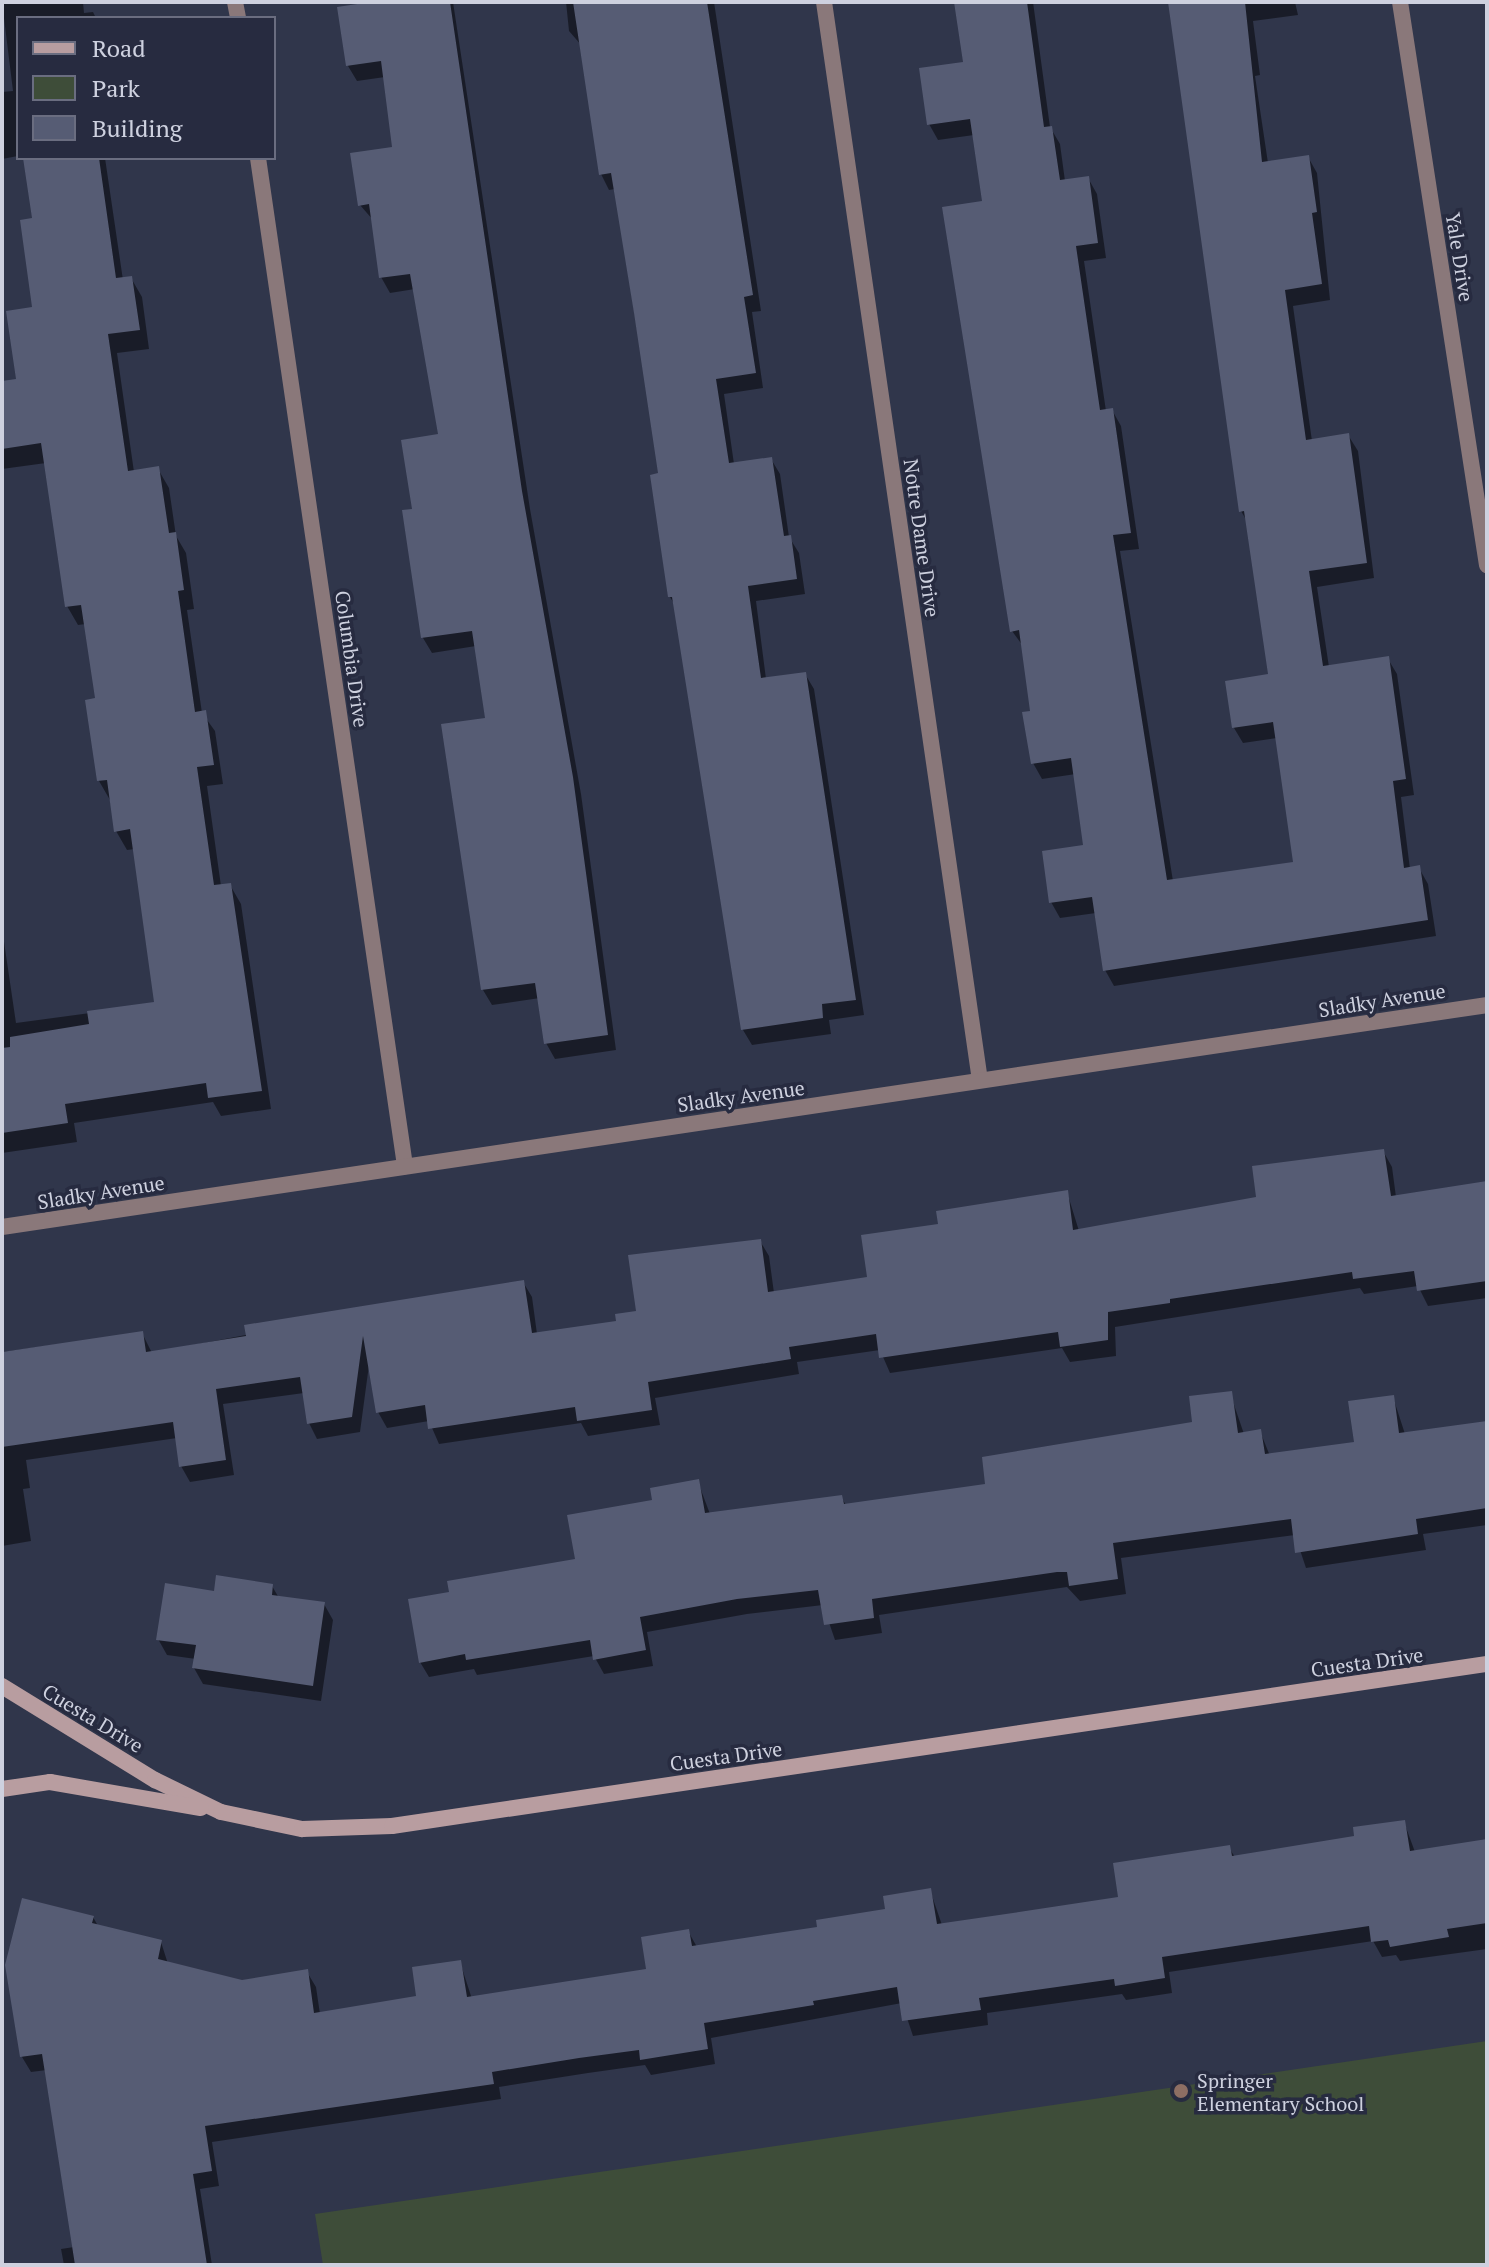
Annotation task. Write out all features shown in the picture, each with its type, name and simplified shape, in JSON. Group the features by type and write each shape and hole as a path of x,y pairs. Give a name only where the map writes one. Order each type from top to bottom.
{"street":[{"name":"Notre Dame Drive","path":"824,2 980,1080"},
{"name":"Yale Drive","path":"1400,2 1487,565"},
{"name":"Columbia Drive","path":"258,160 405,1166"},
{"name":"Sladky Avenue","path":"2,1227 1487,1005"},
{"name":"Cuesta Drive","path":"2,1686 155,1780 221,1812 302,1829 392,1826 1487,1664"},
{"path":"2,1789 50,1782 221,1812"}],"green space":[{"name":"Springer Elementary School","path":"1487,2041 1487,2265 323,2265 315,2214"}],"building":[{"path":"371,2 450,2 522,491 573,777 608,1035 544,1044 535,983 481,990 441,724 485,718 472,631 421,638 402,510 412,509 401,440 438,434 410,274 379,278 369,204 358,206 350,153 392,147 381,61 346,66 337,7"},
{"path":"573,2 707,2 753,295 744,297 756,373 716,379 729,463 772,457 784,536 791,535 797,579 748,586 761,678 806,672 856,1000 822,1004 823,1018 741,1030 672,597 668,597 650,475 658,473 634,313 611,173 599,175"},
{"path":"954,2 1027,2 1044,127 1052,126 1060,180 1089,176 1098,243 1076,246 1100,410 1113,408 1131,533 1113,535 1167,880 1293,862 1273,722 1232,728 1225,681 1268,674 1244,511 1239,512 1168,2 1245,2 1262,162 1309,155 1317,212 1312,213 1322,284 1285,290 1306,440 1349,433 1367,563 1309,571 1323,666 1389,656 1406,779 1393,781 1404,868 1420,865 1428,920 1103,971 1092,897 1049,903 1042,851 1083,845 1071,758 1031,764 1022,712 1030,711 1019,630 1010,632 942,207 982,201 970,119 927,125 919,68 963,62"},
{"path":"23,160 99,160 116,278 132,276 140,330 108,334 128,471 159,466 169,533 176,532 184,590 178,591 195,712 206,710 214,765 197,767 214,885 231,883 262,1091 208,1098 206,1083 65,1104 68,1123 2,1133 2,1048 10,1047 10,1037 89,1024 87,1011 154,1002 130,829 114,832 107,780 97,781 85,700 95,698 81,605 65,607 41,443 2,449 2,381 16,379 6,311 32,307 20,220 32,218"},
{"path":"1384,1149 1391,1196 1487,1181 1487,1281 1417,1291 1414,1271 1353,1279 1352,1272 1170,1299 1170,1303 1108,1312 1108,1340 1060,1347 1058,1332 879,1358 876,1334 789,1347 791,1359 648,1382 652,1410 577,1421 575,1407 428,1429 425,1405 376,1413 363,1336 352,1417 307,1424 300,1377 216,1389 226,1460 179,1467 173,1422 2,1447 2,1352 143,1331 146,1352 246,1336 244,1325 524,1280 532,1333 616,1321 615,1314 636,1311 628,1255 761,1239 768,1292 867,1277 861,1235 938,1224 936,1211 1068,1190 1073,1230 1256,1197 1252,1166"},
{"path":"1232,1391 1238,1433 1261,1429 1265,1454 1354,1442 1348,1401 1394,1395 1399,1433 1487,1421 1487,1508 1416,1519 1418,1534 1295,1553 1291,1519 1113,1543 1118,1579 1069,1586 1067,1572 1057,1572 872,1599 874,1618 824,1625 818,1590 737,1599 640,1617 646,1650 593,1660 590,1640 466,1660 465,1654 419,1663 408,1599 449,1592 447,1581 575,1559 567,1515 652,1500 650,1488 699,1479 705,1513 842,1495 844,1504 985,1484 982,1457 1192,1422 1189,1396"},
{"path":"216,1575 273,1584 272,1595 325,1602 313,1686 192,1668 196,1645 156,1640 165,1583 214,1591"},
{"path":"1405,1820 1410,1851 1487,1839 1487,1923 1447,1929 1449,1937 1390,1947 1388,1940 1371,1942 1369,1926 1162,1957 1165,1978 1115,1986 1114,1979 979,1998 981,2010 902,2021 897,1987 813,2001 814,2005 704,2023 708,2049 640,2060 639,2050 579,2058 492,2072 494,2084 205,2126 212,2171 193,2174 207,2265 75,2265 42,2054 20,2057 5,1965 22,1898 94,1916 92,1923 162,1940 158,1959 242,1980 308,1969 314,2013 416,1996 412,1967 461,1960 467,1997 646,1969 641,1937 689,1929 692,1946 817,1927 816,1920 885,1909 883,1896 931,1888 937,1924 1118,1897 1113,1863 1230,1845 1232,1856 1354,1836 1353,1827"}],"place":[{"name":"Springer Elementary School","path":"1181,2091"}]}
